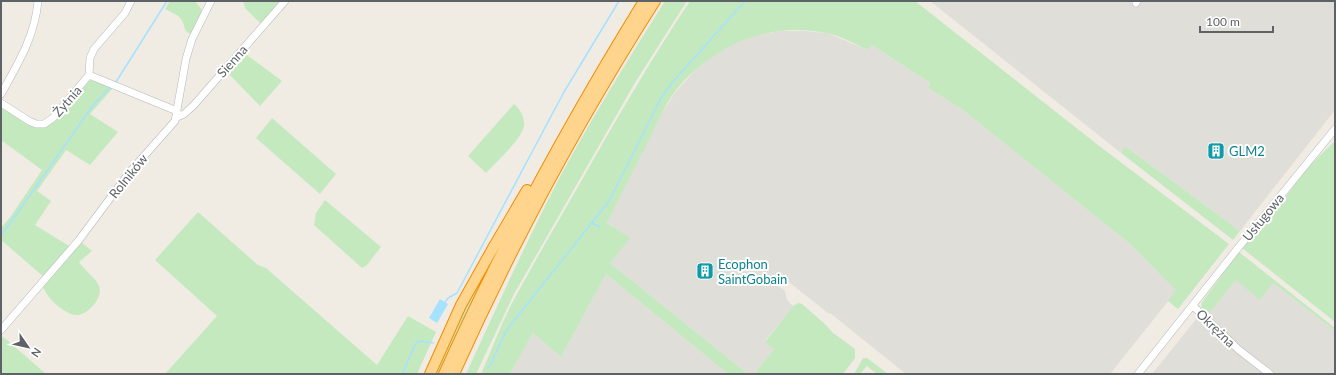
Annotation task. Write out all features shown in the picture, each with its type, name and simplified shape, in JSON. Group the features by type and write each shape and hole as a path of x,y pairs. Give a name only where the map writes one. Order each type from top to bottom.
{"highway":[{"path":"444,374 504,249 559,145 644,1"},
{"path":"454,374 508,260 560,162 609,76 655,1"},
{"path":"430,374 451,326 476,277 539,170 559,145"}],"street":[{"path":"1,94 24,54 29,40 38,1"},
{"name":"Żytnia","path":"1,103 28,121 36,124 44,124 53,118 89,76 90,58 94,49 125,13 130,1"},
{"name":"Rolników","path":"1,330 79,240 129,173 173,125 179,114 181,80 189,47 211,1"},
{"name":"Sienna","path":"179,114 193,106 285,1"},
{"name":"Żytnia","path":"89,76 179,114"},
{"name":"Usługowa","path":"1193,306 1335,129"},
{"name":"Okrężna","path":"1138,374 1193,306 1239,350 1270,374"}],"shaded area":[{"path":"930,1 1335,1 1335,110 1240,231 1125,146 1121,153"},
{"path":"780,31 827,33 868,50 872,45 930,83 928,88 963,110 1130,244 1177,290 1110,374 906,374 780,275 774,283 785,291 787,300 793,306 765,341 774,349 754,374 748,374 610,263 613,226 607,223 661,115 674,94 694,71 713,55 734,44 755,36"},
{"path":"606,274 728,374 510,374 533,333 561,357"},
{"path":"1236,280 1273,283 1335,331 1335,374 1152,374 1197,318 1211,311"}],"green space":[{"path":"170,1 195,1 202,10 191,34 186,31 182,20 179,17 165,9"},
{"path":"243,1 281,1 261,24 245,8"},
{"path":"665,1 687,1 636,81 514,294 476,374 466,374 548,199 612,87"},
{"path":"690,1 915,1 1098,145 1229,244 1178,309 1168,301 1176,290 1130,244 963,110 928,88 930,83 872,45 868,50 832,34 804,30 783,31 741,41 704,63 688,77 666,105 607,223 630,238 610,263 748,374 728,374 606,274 561,357 533,333 510,374 481,374 511,305 635,88"},
{"path":"244,53 282,81 260,106 227,72"},
{"path":"90,80 113,88 90,114 118,132 90,165 66,150 37,191 51,201 35,225 74,249 81,242 92,251 79,262 99,286 99,295 94,305 85,312 76,315 66,312 56,305 48,296 43,287 71,255 67,251 44,277 1,240 1,228 11,216 42,170 1,140 1,105 28,123 55,119"},
{"path":"514,104 523,116 524,126 522,132 502,157 486,173 468,156"},
{"path":"272,118 336,174 320,194 256,138"},
{"path":"1335,141 1335,322 1242,248 1279,206 1307,168"},
{"path":"1125,146 1240,231 1233,240 1121,153"},
{"path":"325,200 381,247 367,265 362,268 314,225 316,213"},
{"path":"198,212 258,265 266,268 377,365 408,316 436,332 417,374 165,374 217,316 155,260"},
{"path":"500,246 439,374 433,374 460,315"},
{"path":"1239,252 1335,328 1335,331 1273,283 1260,300 1236,280 1211,311 1206,314 1201,308 1202,302"},
{"path":"798,303 802,304 832,332 855,349 855,358 843,374 754,374 774,349 765,342 793,306"},
{"path":"1,336 7,340 46,374 1,374"},
{"path":"863,358 867,358 888,374 877,374 867,366 860,374 854,374"}],"water":[{"path":"440,299 448,304 437,323 429,318"}],"waterway":[{"path":"116,82 167,1"},
{"path":"445,302 448,298 457,293 564,92 619,1"},
{"path":"488,368 509,327 609,201 661,98 671,84 745,1"},
{"path":"1,235 91,108 110,87"},
{"path":"592,223 600,227"},
{"path":"402,374 416,343 421,341 433,343"}],"place":[{"name":"GLM2","path":"1216,151"},
{"name":"Ecophon SaintGobain","path":"705,271"}]}
